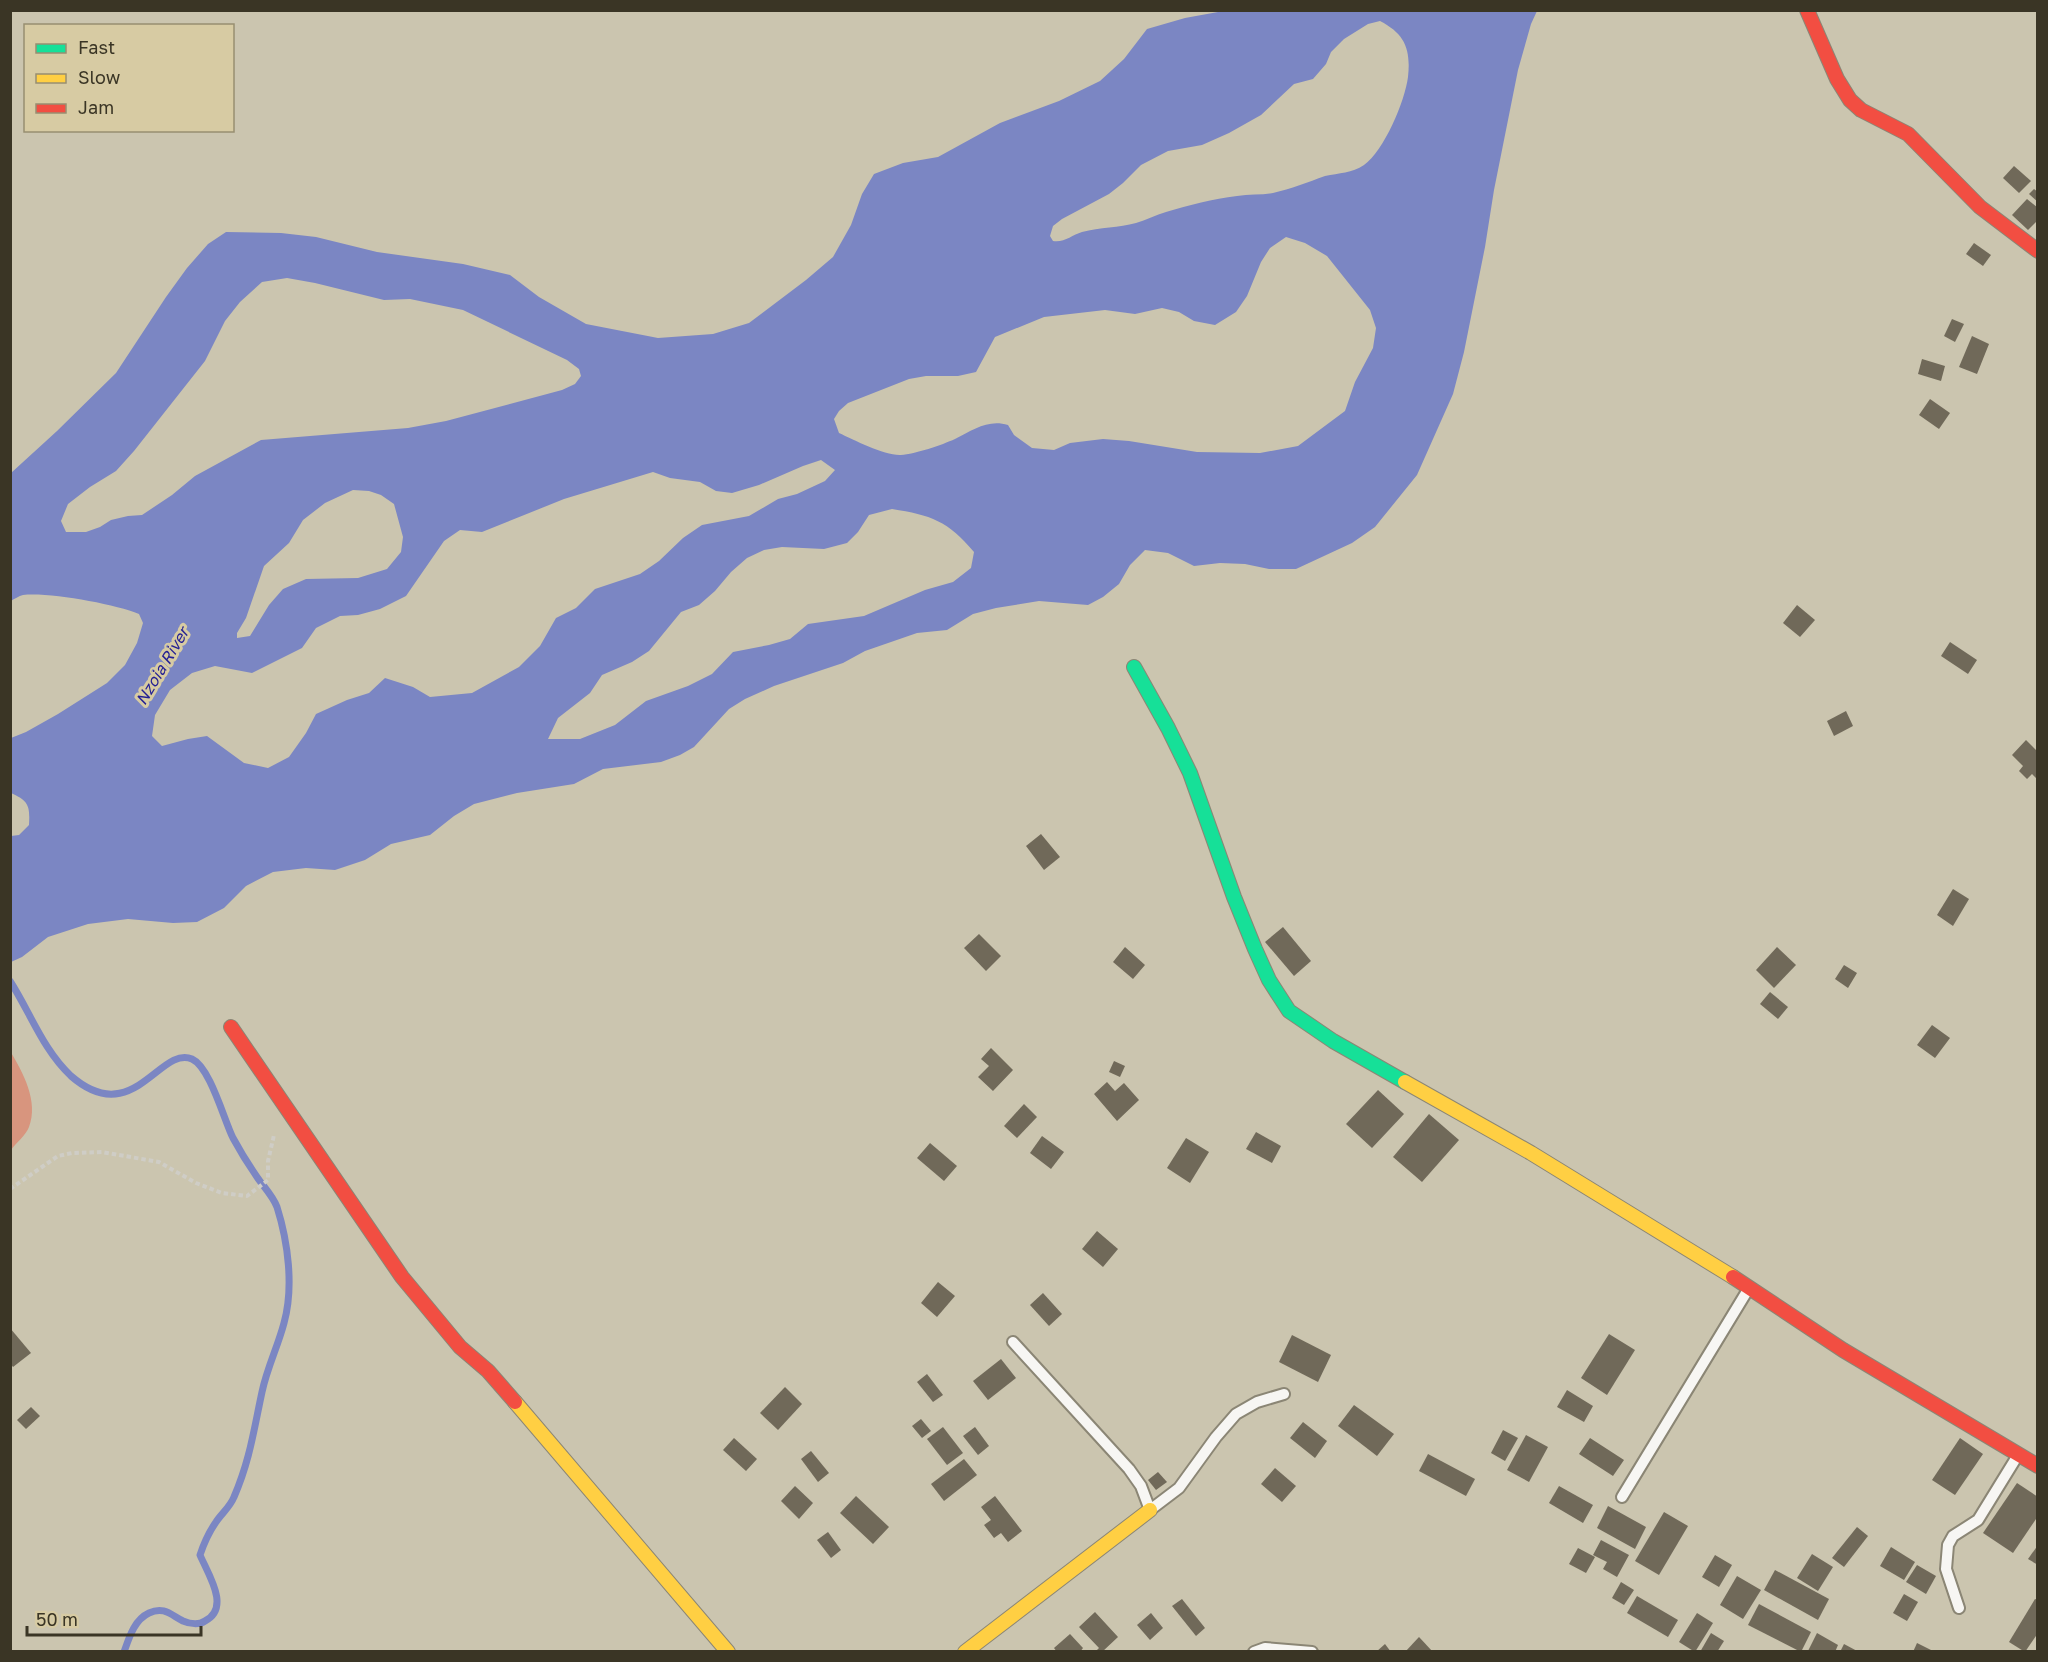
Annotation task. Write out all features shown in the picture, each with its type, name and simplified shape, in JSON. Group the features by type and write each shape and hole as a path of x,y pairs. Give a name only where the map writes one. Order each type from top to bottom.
{"street":[{"path":"1807,10 1837,79 1850,100 1861,110 1908,134 1980,207 2037,251"},
{"path":"1134,667 1190,773 1255,949 1269,980 1289,1011 1333,1041 1531,1153 1749,1288 1843,1350 2037,1466"},
{"path":"231,1027 402,1277 455,1341 488,1371 728,1652"},
{"path":"965,1652 1150,1510"}],"lane":[{"path":"1622,1497 1749,1288"},
{"path":"1014,1342 1129,1469 1141,1486 1150,1510 1179,1488 1216,1437 1236,1414 1257,1402 1284,1394"},
{"path":"1959,1608 1947,1569 1948,1545 1953,1536 1978,1520 2018,1454"},
{"path":"1254,1652 1264,1648 1312,1652"}],"path":[{"path":"10,1189 57,1156 102,1152 159,1162 196,1183 222,1193 247,1196 268,1180 268,1161 272,1138 281,1122 291,1113"}],"shaded area":[{"path":"10,1051 28,1087 32,1108 28,1130 11,1150"}],"water":[{"name":"Nzoia River","path":"1229,10 1537,11 1518,70 1464,352 1453,394 1417,475 1375,527 1352,543 1296,569 1269,569 1245,564 1220,563 1194,566 1168,553 1145,550 1130,565 1119,584 1088,605 1039,601 996,608 973,614 947,630 917,633 865,651 843,663 774,686 745,699 729,709 694,747 661,762 603,769 574,784 517,793 474,804 430,835 391,844 365,860 335,870 306,868 273,872 246,886 224,908 197,922 173,923 128,919 88,924 48,937 22,957 11,962 11,836 19,835 29,825 29,818 25,802 11,793 11,738 58,714 107,683 125,665 137,643 143,623 139,614 114,606 82,600 49,595 23,595 11,601 11,473 116,373 166,297 208,244 226,232 281,233 316,237 377,252 463,264 510,275 539,297 586,324 658,338 713,334 749,323 833,257 851,225 862,194 874,174 903,163 938,157 1000,123 1059,101 1100,81 1124,59 1147,29 1185,18","holes":["1380,21 1401,37 1407,50 1409,67 1406,87 1398,112 1379,149 1364,165 1268,194 1241,195 1210,201 1166,212 1136,223 1089,230 1064,240 1053,241 1050,236 1053,226 1109,194 1141,165 1168,151 1202,145 1261,115 1294,84 1313,79 1326,64 1331,52 1344,39 1368,24","1286,237 1305,243 1327,256 1370,310 1376,328 1373,348 1355,382 1345,411 1298,446 1260,453 1197,452 1103,439 1070,443 1054,450 1032,448 1014,435 1008,425 994,423 981,426 936,446 914,453 894,455 839,433 834,419 848,403 909,379 926,376 958,376 976,372 995,337 1044,317 1105,310 1135,314 1162,308 1179,312 1194,321 1215,325 1236,312 1247,296 1261,262 1270,248","287,278 384,300 410,299 463,310 567,360 579,369 581,376 575,384 562,390 446,421 408,428 261,440 195,476 142,515 111,520 86,532 66,532 61,521 68,504 116,471 134,451 205,361 225,321 240,302 262,282","821,460 835,470 825,481 797,494 778,499 749,516 702,525 640,574 595,589 576,608 556,618 540,646 519,667 472,693 430,697 413,687 385,678 369,693 316,714 289,757 268,768 244,763 207,736 162,746 152,736 155,715 170,690 192,673 215,666 252,673 302,648 316,628 340,616 358,615 380,609 406,596 444,541 460,530 482,532 564,499 653,472 670,478 700,482 716,491 732,493 759,485","353,490 369,491 381,495 394,504 403,537 401,552 387,569 358,578 306,579 283,589 269,605 250,636 237,638 264,566 289,543 303,520 325,503","892,509 928,517 947,526 965,541 974,552 971,568 953,582 925,590 864,616 808,624 790,639 733,652 712,674 688,686 646,701 615,725 580,739 548,739 558,718 590,693 602,675 632,662 649,651 681,612 699,605 747,558 764,550 782,547 824,549 847,543 858,532 869,515"]}],"building":[{"path":"2014,166 2031,181 2019,193 2003,178"},
{"path":"2034,189 2038,192 2038,202 2029,194"},
{"path":"2027,199 2038,208 2038,220 2028,230 2012,215"},
{"path":"1974,243 1991,255 1983,266 1966,254"},
{"path":"1952,319 1964,324 1955,342 1944,336"},
{"path":"1972,336 1989,344 1977,374 1959,367"},
{"path":"1922,359 1945,366 1941,381 1918,374"},
{"path":"1930,399 1950,413 1939,429 1919,415"},
{"path":"1797,605 1815,620 1800,637 1783,623"},
{"path":"1950,642 1977,660 1968,674 1941,656"},
{"path":"1846,711 1853,726 1834,736 1827,721"},
{"path":"2026,740 2038,752 2038,780 2032,774 2027,779 2019,771 2023,766 2012,755"},
{"path":"1041,834 1060,857 1044,870 1026,846"},
{"path":"1953,889 1969,899 1953,926 1937,915"},
{"path":"1283,927 1311,961 1294,976 1265,942"},
{"path":"979,934 1001,956 986,971 964,948"},
{"path":"1125,947 1145,965 1133,979 1113,962"},
{"path":"1777,947 1796,965 1774,988 1756,970"},
{"path":"1844,965 1857,973 1848,988 1835,979"},
{"path":"1770,992 1788,1007 1778,1019 1760,1004"},
{"path":"1932,1025 1950,1038 1935,1058 1917,1045"},
{"path":"991,1048 1013,1070 993,1091 978,1077 989,1066 981,1059"},
{"path":"1114,1061 1125,1066 1120,1077 1109,1072"},
{"path":"1107,1082 1115,1091 1124,1083 1139,1100 1117,1121 1094,1094"},
{"path":"1378,1090 1404,1114 1372,1148 1346,1124"},
{"path":"1024,1104 1037,1117 1017,1138 1004,1126"},
{"path":"1429,1114 1459,1140 1422,1182 1393,1157"},
{"path":"1256,1132 1281,1146 1272,1163 1246,1149"},
{"path":"1042,1136 1064,1152 1051,1169 1030,1153"},
{"path":"1186,1138 1209,1152 1190,1183 1167,1168"},
{"path":"930,1143 957,1166 944,1181 917,1158"},
{"path":"1097,1231 1118,1249 1103,1267 1082,1249"},
{"path":"938,1282 955,1296 937,1317 921,1303"},
{"path":"1043,1293 1062,1314 1049,1326 1030,1305"},
{"path":"10,1328 31,1353 13,1367 10,1363"},
{"path":"1609,1334 1635,1350 1607,1395 1581,1378"},
{"path":"1292,1335 1331,1355 1318,1382 1279,1362"},
{"path":"1001,1359 1016,1378 988,1400 973,1381"},
{"path":"927,1374 943,1395 933,1402 917,1382"},
{"path":"785,1387 802,1404 778,1430 760,1413"},
{"path":"1567,1390 1593,1406 1584,1422 1557,1407"},
{"path":"1354,1405 1394,1434 1377,1456 1338,1426"},
{"path":"31,1407 40,1416 26,1429 17,1420"},
{"path":"921,1419 931,1431 922,1438 912,1426"},
{"path":"1303,1422 1327,1441 1315,1458 1290,1438"},
{"path":"943,1427 963,1453 947,1465 927,1439"},
{"path":"975,1427 989,1446 978,1455 963,1436"},
{"path":"1503,1430 1518,1438 1505,1461 1491,1453"},
{"path":"1526,1435 1548,1447 1529,1482 1507,1470"},
{"path":"734,1438 757,1459 746,1471 723,1450"},
{"path":"1590,1438 1624,1460 1613,1476 1579,1454"},
{"path":"1960,1438 1983,1454 1955,1495 1932,1480"},
{"path":"811,1451 829,1473 818,1482 801,1459"},
{"path":"1428,1454 1475,1479 1466,1496 1419,1471"},
{"path":"964,1459 977,1475 944,1501 931,1484"},
{"path":"1275,1468 1296,1486 1282,1502 1261,1484"},
{"path":"1158,1472 1167,1482 1156,1490 1148,1480"},
{"path":"2017,1483 2038,1497 2038,1516 2013,1553 1983,1533"},
{"path":"795,1486 813,1503 799,1519 781,1501"},
{"path":"1559,1486 1593,1505 1583,1523 1549,1503"},
{"path":"856,1496 889,1527 873,1544 840,1513"},
{"path":"995,1496 1022,1531 1008,1542 1001,1533 994,1538 984,1525 991,1520 981,1507"},
{"path":"1608,1506 1646,1527 1635,1549 1597,1528"},
{"path":"1664,1512 1688,1526 1659,1575 1635,1561"},
{"path":"1857,1527 1868,1536 1844,1567 1832,1558"},
{"path":"828,1532 841,1550 831,1558 817,1540"},
{"path":"1601,1540 1629,1555 1617,1577 1603,1569 1607,1562 1593,1555"},
{"path":"2038,1545 2038,1565 2028,1559"},
{"path":"1891,1547 1915,1562 1904,1580 1880,1566"},
{"path":"1578,1548 1595,1557 1586,1573 1569,1564"},
{"path":"1812,1554 1833,1567 1818,1591 1797,1578"},
{"path":"1715,1555 1732,1565 1719,1587 1702,1577"},
{"path":"1917,1565 1936,1576 1926,1594 1906,1582"},
{"path":"1775,1570 1829,1599 1818,1620 1764,1590"},
{"path":"1737,1576 1761,1590 1743,1619 1720,1605"},
{"path":"1621,1582 1634,1590 1624,1605 1612,1598"},
{"path":"1904,1594 1918,1602 1907,1621 1893,1613"},
{"path":"1637,1596 1678,1620 1668,1637 1627,1613"},
{"path":"1182,1599 1205,1628 1196,1636 1172,1606"},
{"path":"2035,1599 2038,1600 2038,1633 2025,1652 2009,1642"},
{"path":"1759,1604 1811,1632 1801,1652 1748,1625"},
{"path":"1095,1612 1118,1637 1102,1652 1095,1652 1099,1648 1079,1627"},
{"path":"1151,1613 1163,1628 1150,1640 1137,1625"},
{"path":"1697,1613 1713,1623 1695,1652 1679,1642"},
{"path":"1711,1633 1724,1641 1717,1652 1700,1652"},
{"path":"1817,1633 1838,1645 1835,1652 1808,1651"},
{"path":"1070,1634 1083,1648 1080,1652 1057,1652 1054,1648"},
{"path":"1419,1637 1433,1652 1405,1652"},
{"path":"1917,1643 1935,1652 1913,1652"},
{"path":"1385,1644 1391,1652 1376,1652"},
{"path":"1844,1644 1859,1652 1840,1652"}],"waterway":[{"path":"10,981 52,1055 71,1076 93,1090 112,1094 128,1091 168,1063 180,1058 192,1059 199,1064 211,1083 236,1143 275,1203 287,1250 289,1280 287,1309 282,1332 264,1383 248,1457 232,1501 211,1530 200,1555 215,1590 216,1608 213,1615 197,1624 186,1622 159,1610 149,1613 139,1620 124,1652"}],"traffic: fast":[{"path":"1134,667 1190,773 1255,949 1269,980 1289,1011 1333,1041 1405,1082"}],"traffic: slow":[{"path":"1405,1082 1531,1153 1733,1277"},
{"path":"515,1402 728,1652"},
{"path":"965,1652 1150,1510"}],"traffic: jam":[{"path":"1807,10 1837,79 1850,100 1861,110 1908,134 1980,207 2038,251"},
{"path":"231,1027 402,1277 460,1347 488,1371 515,1402"},
{"path":"1733,1277 1843,1350 2038,1466"}]}
